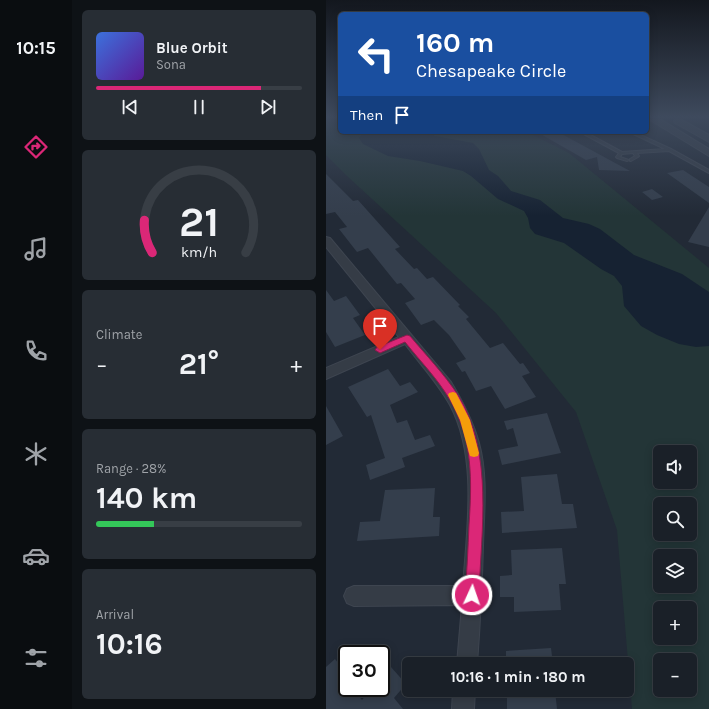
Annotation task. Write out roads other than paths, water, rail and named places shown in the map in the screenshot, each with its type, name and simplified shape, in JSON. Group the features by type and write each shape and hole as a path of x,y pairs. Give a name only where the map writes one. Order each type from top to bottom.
{"street":[{"path":"327,242 455,398 471,436 476,463 477,482 472,595 467,657"},
{"path":"326,374 407,338"},
{"path":"354,596 472,595"},
{"path":"463,709 464,697"}],"lane":[{"path":"614,149 621,153 670,150 709,172"},
{"path":"621,153 618,157 629,160 637,156 634,152"}],"water":[{"path":"374,149 479,149 489,170 498,176 511,191 540,200 563,218 589,224 600,229 634,255 682,274 709,292 709,346 696,347 679,344 657,335 641,326 624,306 622,286 614,276 601,269 564,243 535,234 530,228 528,218 524,211 498,199 463,171 420,161 388,156"}]}
